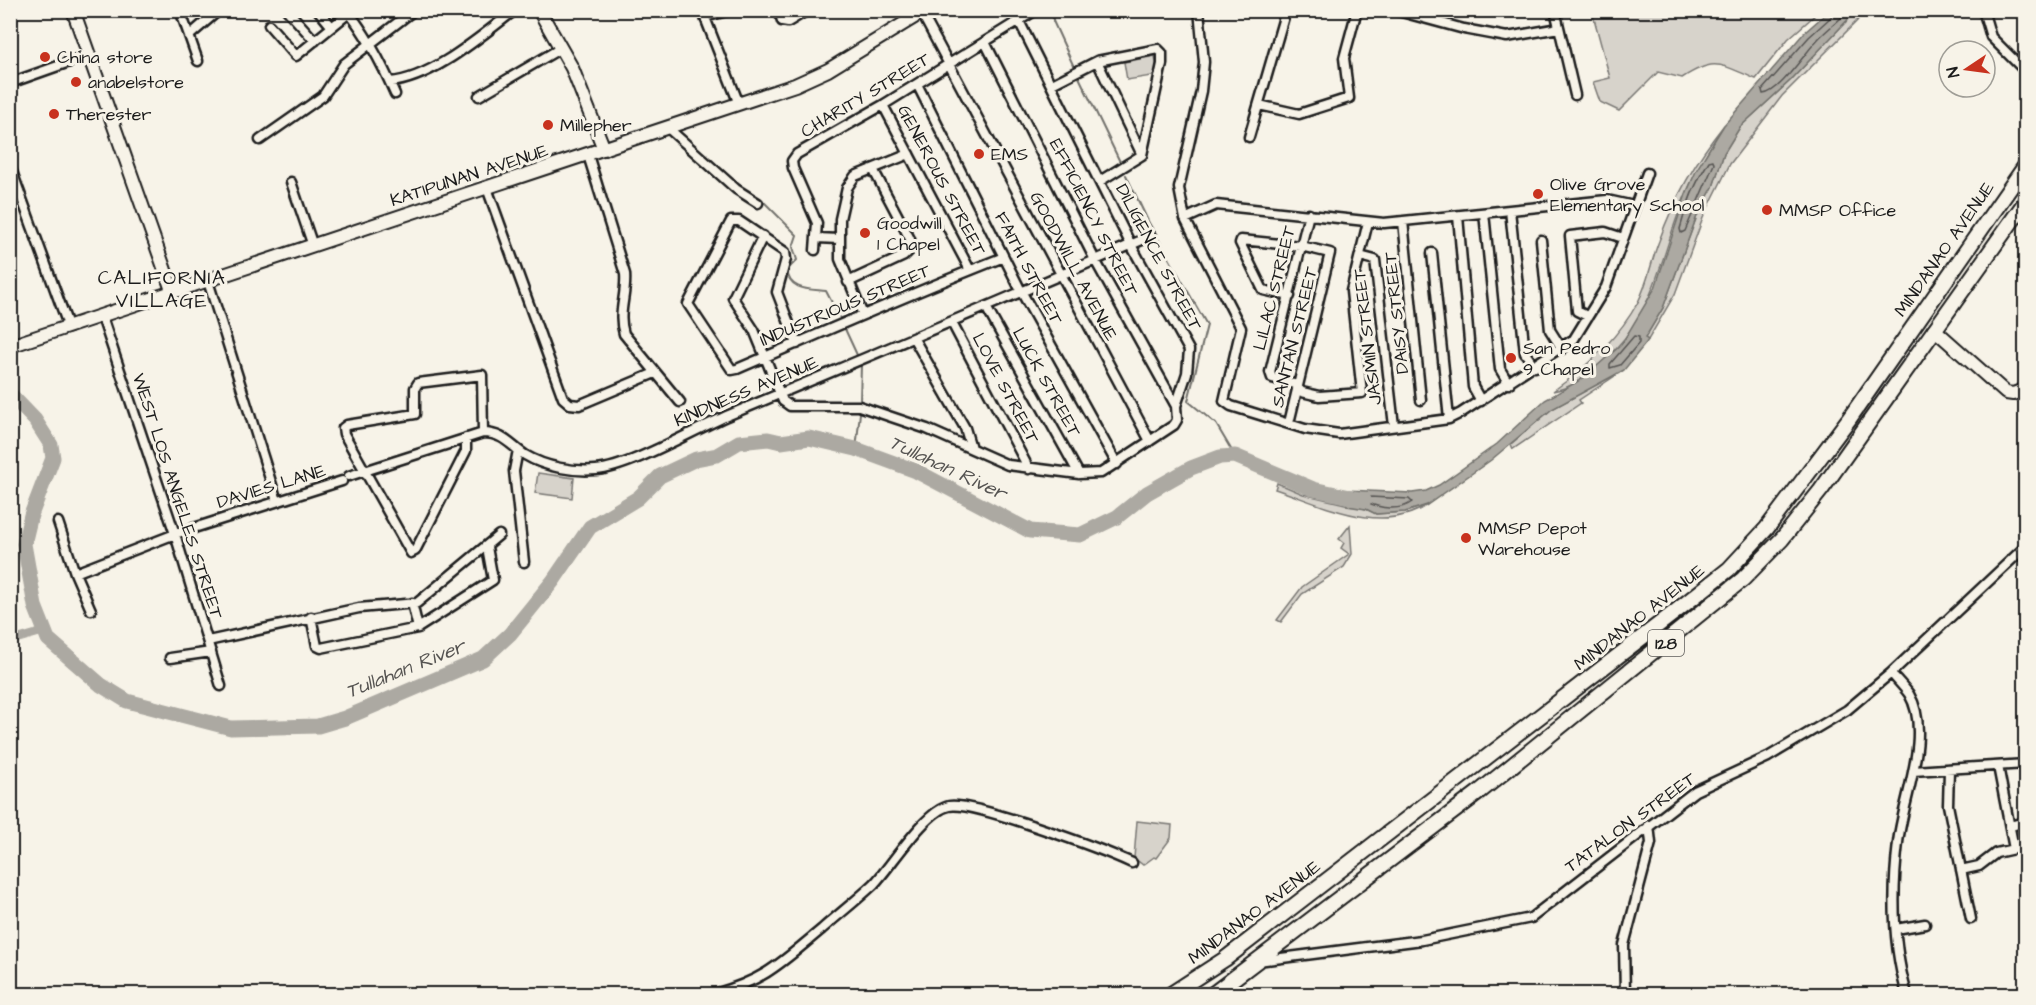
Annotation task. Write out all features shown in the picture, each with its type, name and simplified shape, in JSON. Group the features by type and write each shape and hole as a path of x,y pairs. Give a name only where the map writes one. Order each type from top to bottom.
{"main road":[{"path":"73,10 173,293"},
{"path":"539,10 581,87 604,149"},
{"name":"KATIPUNAN AVENUE","path":"10,346 740,104 828,70 922,11"},
{"name":"MINDANAO AVENUE","path":"1171,994 1225,959 1722,575 1767,528 1849,419 2025,165"},
{"name":"MINDANAO AVENUE","path":"1213,994 1478,793 1728,593 1782,539 1864,430 2025,201"},
{"path":"1990,214 2007,227"},
{"path":"1934,329 2006,393 2013,394 2025,389"},
{"path":"1849,419 1864,430"}],"street":[{"path":"180,10 198,61"},
{"path":"189,36 219,10"},
{"path":"287,10 315,41"},
{"path":"318,10 332,27"},
{"path":"260,140 323,96 344,64 414,10"},
{"path":"390,82 430,69 448,59 515,10"},
{"path":"730,10 703,14 740,104"},
{"path":"779,10 781,19 788,22 808,10"},
{"name":"CHARITY STREET","path":"815,250 817,223 792,160 797,154 884,105 1036,10"},
{"path":"1199,10 1204,62 1197,117 1179,188 1185,219 1241,328 1224,401 1231,406 1322,432 1340,434 1449,419 1481,402 1574,339 1606,287 1647,173"},
{"path":"1249,137 1286,10"},
{"path":"1259,105 1299,114 1349,98 1344,58 1357,10"},
{"path":"1394,10 1464,29 1507,37 1559,28"},
{"path":"1555,10 1575,95"},
{"path":"1983,10 1991,37 2025,72"},
{"name":"GOODWILL AVENUE","path":"922,11 1060,276 1150,441"},
{"path":"269,25 296,56 348,12 369,38 395,94"},
{"name":"DILIGENCE STREET","path":"780,394 784,403 793,407 859,406 871,409 1008,465 1079,474 1101,472 1117,464 1178,420 1176,406 1187,373 1189,350 1131,245 1019,21"},
{"name":"EFFICIENCY STREET","path":"985,42 1095,260 1176,406"},
{"path":"479,96 561,48"},
{"path":"1052,84 1097,61 1158,50 1162,53 1162,64 1142,155 1100,181"},
{"path":"10,83 89,55"},
{"path":"1097,61 1142,155"},
{"name":"FAITH STREET","path":"917,84 1021,291 1117,464"},
{"name":"GENEROUS STREET","path":"884,105 970,270"},
{"path":"668,128 736,189 758,203"},
{"path":"863,315 840,259 841,215 851,180 909,154"},
{"path":"588,155 625,274 626,285 620,320 624,333 680,402"},
{"path":"10,166 69,328"},
{"path":"848,282 904,256 911,249 910,239 873,169"},
{"path":"291,182 313,246"},
{"path":"487,188 537,332 563,398 570,404 579,405 655,373"},
{"path":"1185,219 1216,205 1368,222 1458,216 1607,200 1634,206"},
{"path":"1510,210 1525,353 1535,367"},
{"path":"1484,213 1500,369 1509,384"},
{"name":"LILAC STREET","path":"1298,388 1294,384 1272,378 1270,372 1310,214"},
{"path":"1458,216 1473,387 1481,402"},
{"name":"INDUSTRIOUS STREET","path":"763,237 736,220 729,222 688,301 690,309 711,334 728,367 732,370 1004,257"},
{"name":"DAISY STREET","path":"1403,221 1421,400"},
{"path":"1298,388 1302,392 1318,396 1360,394 1351,291 1368,222"},
{"path":"1587,316 1577,311 1570,236 1605,232 1623,238"},
{"name":"KINDNESS AVENUE","path":"483,433 500,435 518,450 538,461 555,466 589,470 612,468 1151,236"},
{"path":"780,394 750,322 733,298 763,237 782,248 786,254 777,292 797,344"},
{"path":"817,238 839,239"},
{"path":"1290,296 1263,290 1240,243 1244,240 1301,246"},
{"path":"1540,240 1550,330 1562,349"},
{"name":"SANTAN STREET","path":"1289,423 1331,255 1329,252 1301,246"},
{"path":"1432,253 1449,419"},
{"name":"JASMIN STREET","path":"1360,256 1375,260 1394,426"},
{"path":"208,281 277,501"},
{"name":"LUCK STREET","path":"986,307 1079,474"},
{"name":"WEST LOS ANGELES STREET","path":"102,317 175,534 221,686"},
{"name":"LOVE STREET","path":"952,323 1029,469"},
{"path":"914,339 965,428 971,448"},
{"path":"363,470 466,438 483,433 483,375 420,382 415,386 415,414 347,425 344,428 344,434 363,470 409,551 413,553 466,450 466,438"},
{"path":"518,450 514,471 524,562"},
{"name":"DAVIES LANE","path":"75,573 175,534 346,478 363,470"},
{"path":"58,522 75,573 91,610"},
{"path":"208,641 311,617 423,600 499,535"},
{"name":"TATALON STREET","path":"1258,961 1422,940 1526,921 1700,788 1768,757 1827,723 1891,673 2025,546"},
{"path":"311,617 317,646 321,648 418,628 493,580 487,547"},
{"path":"412,603 418,628"},
{"path":"170,658 211,652"},
{"path":"1891,673 1908,694 1915,709 1917,734 1913,771 1898,843 1896,929 1900,970 1908,994"},
{"path":"1913,771 2025,764"},
{"path":"1961,870 1979,866 1996,853 2014,849 1998,766"},
{"path":"1949,770 1948,805 1971,919"},
{"path":"714,994 750,983 779,967 874,883 932,815 949,806 958,805 1024,824 1097,848 1132,863"},
{"path":"2010,826 2025,822"},
{"path":"1625,994 1624,945 1651,843 1649,825"},
{"path":"1896,929 1925,924"}],"shaded area":[{"path":"1592,11 1804,11 1814,16 1788,39 1756,79 1719,65 1703,67 1682,78 1658,72 1619,111 1600,102 1593,82 1610,78"},
{"path":"1856,11 1863,11 1857,21 1782,96 1730,164 1703,218 1675,294 1648,340 1645,338 1663,308 1697,216 1713,187 1724,153 1740,127 1791,80"},
{"path":"1155,56 1158,75 1127,80 1124,62"},
{"path":"1724,125 1690,185 1654,285 1634,325 1619,345 1589,373 1573,385 1553,391 1601,351 1630,315 1641,295 1665,225 1679,195 1704,152"},
{"path":"1624,370 1579,400 1581,403 1513,449 1511,444 1552,409"},
{"path":"538,473 574,478 572,498 535,493"},
{"path":"1277,483 1303,494 1366,509 1376,514 1405,512 1427,505 1409,514 1390,518 1370,518 1331,509 1275,489"},
{"path":"1350,525 1352,554 1344,567 1302,594 1281,622 1277,620 1302,587 1349,554 1341,548 1344,543 1339,539"},
{"path":"1137,821 1172,825 1171,838 1156,858 1154,857 1143,865 1134,858"}],"water":[{"path":"1829,11 1856,11 1791,80 1740,127 1724,153 1713,187 1697,216 1663,308 1645,338 1648,340 1624,370 1552,409 1491,460 1427,505 1405,512 1376,514 1366,509 1347,506 1346,490 1412,493 1426,491 1439,485 1497,444 1545,400 1582,379 1621,345 1655,288 1686,194 1697,169 1724,125 1804,33"}],"waterway":[{"path":"1053,10 1053,21 1074,67"},
{"path":"1079,77 1121,164"},
{"path":"1126,175 1149,223 1207,325 1188,401 1216,424 1235,456"},
{"path":"763,201 797,235 793,247 797,260 787,270 792,282 801,288 826,291 840,318"},
{"path":"845,329 857,355"},
{"path":"860,402 861,365"},
{"name":"Tullahan River","path":"10,394 35,420 51,445 53,458 31,515 24,544 35,606 48,639 101,685 127,701 231,728 318,726 345,718 483,659 510,634 553,581 590,527 638,498 660,476 696,459 717,455 739,442 768,439 781,442 809,438 856,449 916,471 1030,531 1080,535 1117,517 1147,493 1191,468 1220,457 1235,456 1313,489 1364,500"},
{"path":"856,449 860,413"},
{"path":"10,641 45,631"}],"place":[{"name":"China store","path":"45,57"},
{"name":"anabelstore","path":"76,82"},
{"name":"Therester","path":"54,114"},
{"name":"Millepher","path":"548,125"},
{"name":"EMS","path":"979,154"},
{"name":"Olive Grove Elementary School","path":"1538,194"},
{"name":"MMSP Office","path":"1767,210"},
{"name":"Goodwill 1 Chapel","path":"865,233"},
{"name":"San Pedro 9 Chapel","path":"1511,358"},
{"name":"MMSP Depot Warehouse","path":"1466,538"}],"district":[{"name":"CALIFORNIA VILLAGE","path":"162,288"}]}
